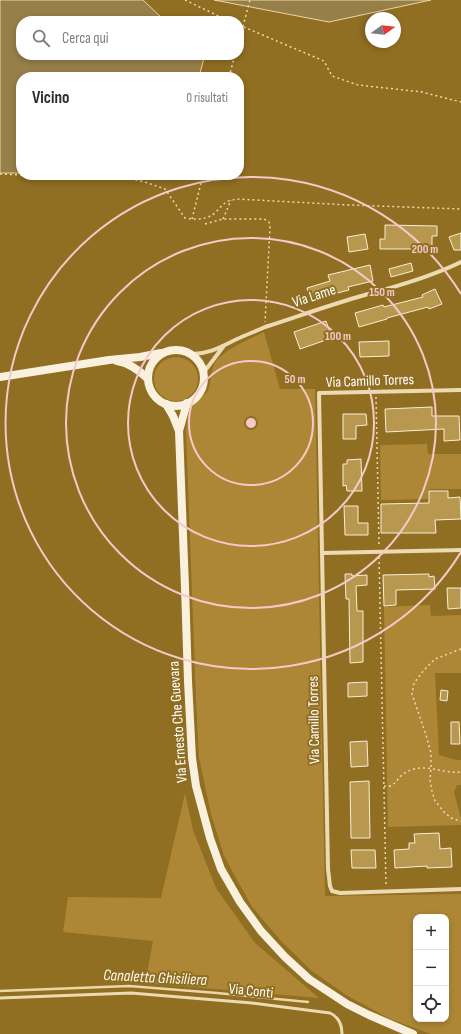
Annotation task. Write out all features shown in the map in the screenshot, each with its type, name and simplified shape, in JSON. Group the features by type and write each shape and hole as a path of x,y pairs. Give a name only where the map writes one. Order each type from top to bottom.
{"street":[{"name":"Via Lame","path":"192,354 208,353 264,328 331,305 419,279 461,262"},
{"name":"Via Lame","path":"204,372 223,346"},
{"path":"0,377 108,360 140,357 171,350 180,350 192,354 200,362 204,372 204,384 200,393 187,404 175,406 166,404 154,395 149,386 148,379 151,364 164,352"},
{"path":"108,360 131,365 139,370 148,379"},
{"name":"Via Camillo Torres","path":"386,891 340,893 332,890 330,886 328,861 319,393 461,390"},
{"name":"Via Ernesto Che Guevara","path":"166,404 179,431"},
{"name":"Via Ernesto Che Guevara","path":"187,404 179,431 192,758 196,786 202,811 221,869 240,902 261,930 285,957 309,979 347,1004 413,1034"},
{"path":"323,553 461,550"},
{"path":"386,891 461,889"}],"lane":[{"name":"Via Conti","path":"0,998 131,993 252,1003 330,1013 338,1019 342,1034"}],"path":[{"path":"185,0 219,16"},
{"path":"244,22 250,0"},
{"path":"244,27 324,61 332,76 358,85 422,92 461,102"},
{"path":"230,72 234,60"},
{"path":"0,174 16,176"},
{"path":"136,180 165,189 186,218 198,220 211,215 226,202 237,199 461,209"},
{"path":"192,219 202,180"},
{"path":"223,219 231,200"},
{"path":"205,224 223,219 264,219 269,222 270,228 264,328"},
{"path":"376,392 386,891"},
{"path":"461,649 435,660 424,670 414,683 412,694 431,753 430,780 435,801 451,818 461,822"},
{"path":"384,786 390,786 401,776 416,769 431,768 447,772 461,772"}],"shaded area":[{"path":"0,0 143,0 160,16 16,16 16,60 203,60 200,72 16,72 16,173 0,173"},
{"path":"214,0 431,0 375,12 365,12 365,14 329,22"},
{"path":"264,332 280,389 315,389 325,896 461,894 461,1034 431,1034 390,1019 346,995 312,971 281,941 252,907 224,856 211,814 199,758 186,431 189,413 192,407 207,392 213,368 217,360 229,350"},
{"path":"172,357 180,357 192,363 198,375 198,383 192,395 180,401 172,401 160,395 154,383 154,375 160,363"},
{"path":"427,444 428,454 461,454 461,489 429,489 428,499 381,500 380,445"},
{"path":"430,605 431,616 461,615 461,673 435,673 439,755 461,760 461,785 457,785 454,792 461,818 461,825 388,827 384,607"},
{"path":"185,793 193,830 216,888 255,943 319,998 145,983 153,941 63,932 68,897 161,898"}],"building":[{"path":"385,225 437,226 437,236 432,236 432,249 380,249 380,239 385,239"},
{"path":"461,233 461,250 454,250 449,237"},
{"path":"365,234 368,249 349,252 347,237"},
{"path":"411,263 413,271 391,277 389,269"},
{"path":"370,265 373,281 348,287 349,290 310,300 307,288 330,281 328,275"},
{"path":"435,289 442,304 429,309 428,307 359,327 355,313 383,305 384,307 423,297 422,295"},
{"path":"326,321 332,338 300,349 294,332"},
{"path":"389,341 389,356 360,357 359,342"},
{"path":"432,407 432,416 459,416 460,440 444,441 444,429 386,432 385,409"},
{"path":"343,414 366,414 367,425 356,426 356,439 343,439"},
{"path":"361,459 362,491 347,491 346,485 343,486 343,464 347,464 347,460"},
{"path":"429,491 448,491 448,498 460,497 461,519 435,520 436,533 381,533 381,504 429,503"},
{"path":"344,506 358,506 358,523 368,523 368,535 345,535"},
{"path":"345,574 352,574 352,576 367,575 367,585 356,586 357,611 363,611 363,662 350,663 349,599 346,599"},
{"path":"429,574 429,577 434,576 435,589 396,590 396,605 384,606 383,575"},
{"path":"447,588 461,588 461,608 448,609"},
{"path":"367,682 367,696 348,697 348,683"},
{"path":"441,690 448,691 447,701 440,700"},
{"path":"451,722 459,722 460,744 451,744"},
{"path":"367,741 368,766 351,767 350,742"},
{"path":"369,781 370,838 351,838 350,782"},
{"path":"439,833 440,849 451,848 452,867 427,868 427,866 395,868 394,850 409,849 409,843 415,843 414,834"},
{"path":"351,850 375,850 376,868 352,868"}],"waterway":[{"name":"Canaletta Ghisiliera","path":"0,991 129,986 308,1002"}]}
